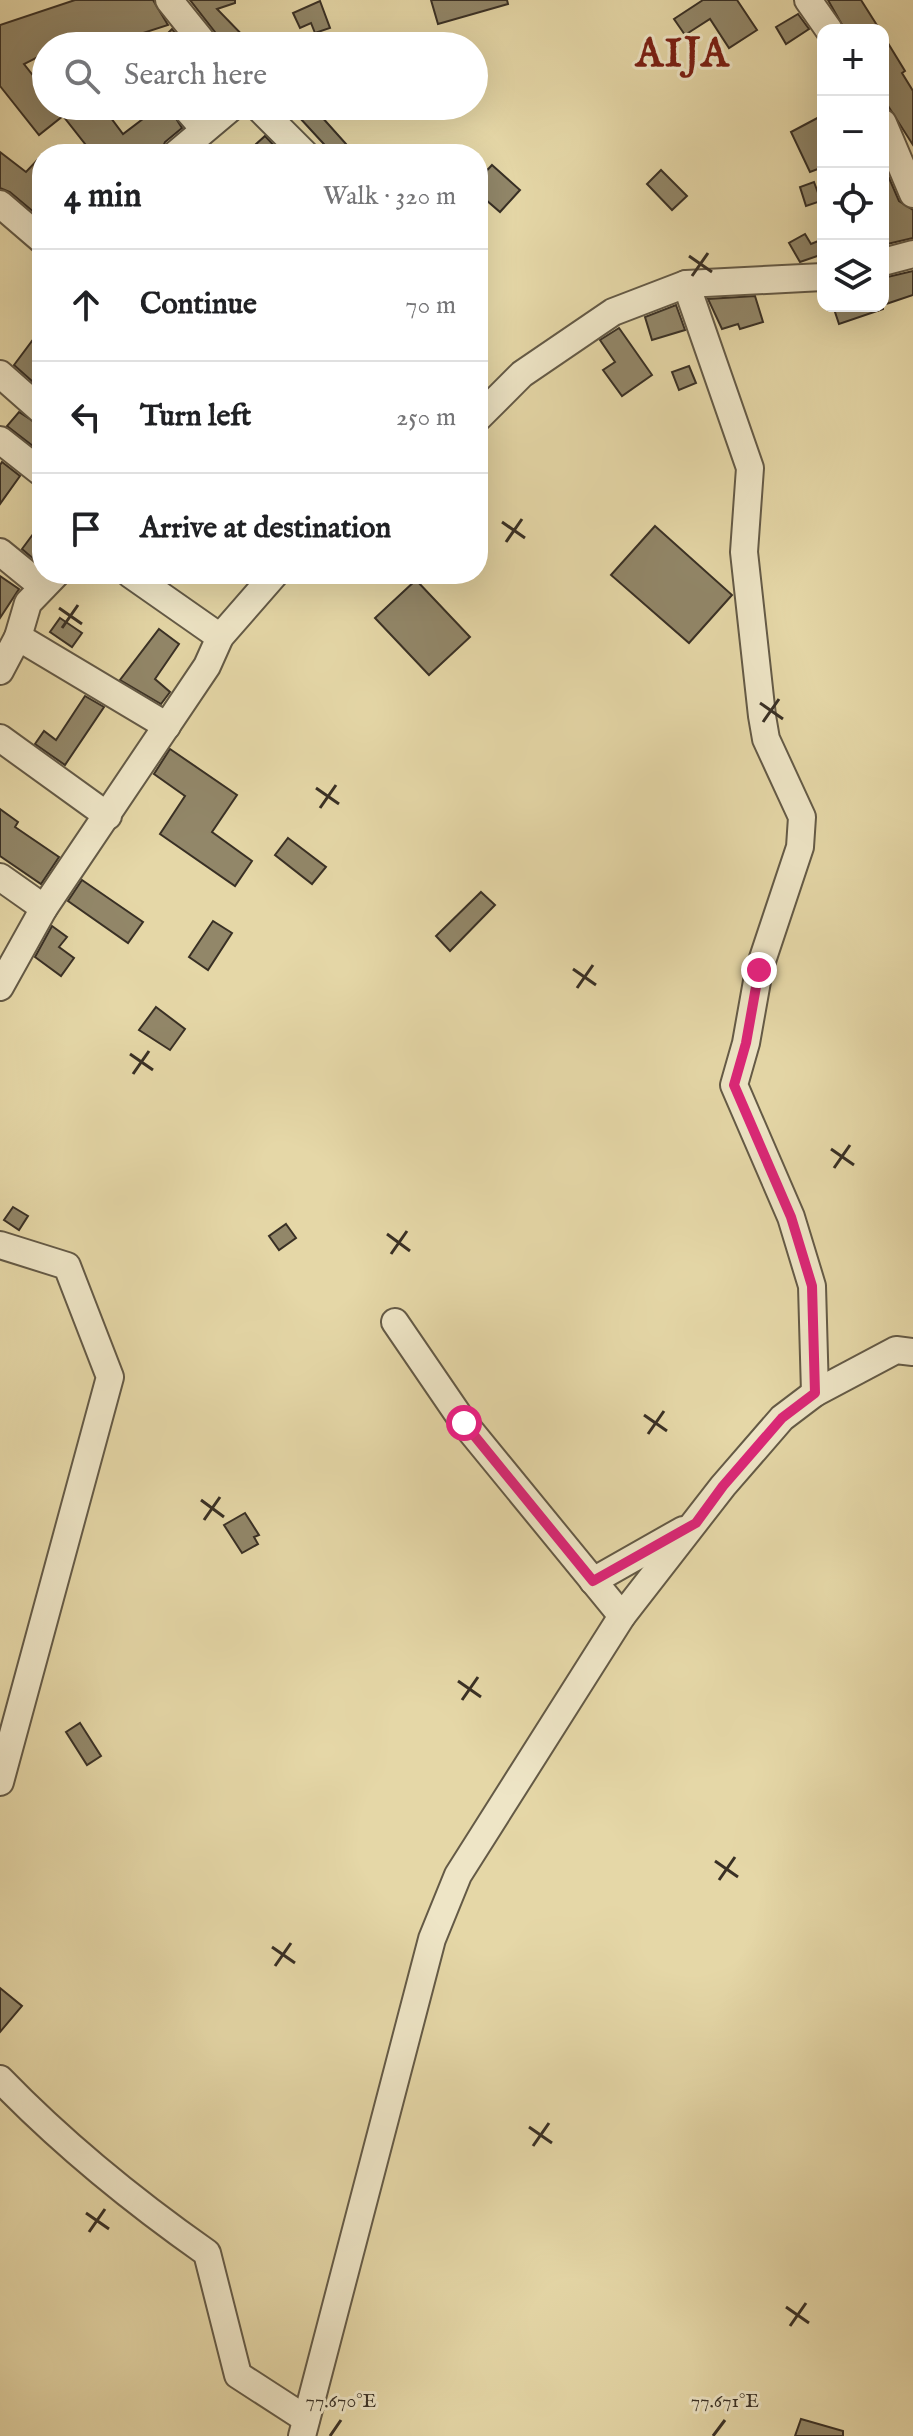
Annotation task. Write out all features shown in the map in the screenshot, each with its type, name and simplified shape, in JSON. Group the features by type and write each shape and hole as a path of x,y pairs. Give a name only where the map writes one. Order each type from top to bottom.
{"street":[{"path":"169,0 195,32"},
{"path":"808,0 825,24"},
{"path":"196,120 204,129"},
{"path":"187,144 215,120"},
{"path":"271,120 295,144"},
{"path":"889,137 913,194"},
{"path":"0,204 32,231"},
{"path":"889,260 913,254"},
{"path":"488,408 522,374 613,312 686,284 817,277"},
{"path":"686,284 750,468 744,552 762,716 766,739 802,817 800,847 759,970 746,1043 734,1085 791,1217 812,1286 815,1393"},
{"path":"0,374 32,402"},
{"path":"0,440 32,465"},
{"path":"4,561 32,573"},
{"path":"0,671 18,637 28,603 47,584"},
{"path":"144,584 220,637"},
{"path":"0,987 44,908 207,666 220,637 266,584"},
{"path":"18,637 167,726"},
{"path":"0,738 108,816"},
{"path":"0,877 44,908"},
{"path":"0,1245 67,1266 110,1377 0,1782"},
{"path":"395,1322 464,1423 622,1616"},
{"path":"0,2079 45,2126 157,2218 207,2253 238,2375 304,2427 432,1939 458,1875 622,1616 723,1486 782,1418 815,1393 896,1350 913,1352"},
{"path":"593,1581 696,1523"}],"building":[{"path":"75,0 153,0 168,25 146,32 32,32 32,60 24,64 32,74 32,120 58,120 39,135 0,86 0,25"},
{"path":"190,0 235,0 235,3 217,9 239,32 215,32"},
{"path":"431,0 507,0 508,4 438,24"},
{"path":"703,0 737,0 757,30 729,48 710,19 685,35 674,19"},
{"path":"828,0 861,0 876,24 842,24"},
{"path":"320,1 330,28 315,32 311,23 300,28 293,13"},
{"path":"798,14 809,29 786,44 776,27"},
{"path":"889,45 913,91 913,145 889,107"},
{"path":"817,118 817,169 810,172 791,132"},
{"path":"66,120 112,120 123,134 142,120 177,120 182,128 164,144 85,144"},
{"path":"302,120 325,120 346,144 324,144"},
{"path":"265,136 273,144 256,144"},
{"path":"0,152 26,172 32,166 32,211 10,192 0,188"},
{"path":"492,165 520,190 500,212 488,202 488,169"},
{"path":"661,170 687,196 672,210 647,184"},
{"path":"889,178 899,201 913,210 913,238 889,244"},
{"path":"814,182 817,202 806,206 800,187"},
{"path":"805,234 811,244 817,242 817,256 800,262 789,243"},
{"path":"913,271 913,295 889,303 889,277"},
{"path":"755,296 763,322 740,329 738,324 722,329 708,299"},
{"path":"676,305 685,330 652,340 645,317"},
{"path":"835,312 874,312 839,324"},
{"path":"619,328 652,375 622,396 603,370 615,362 600,340"},
{"path":"32,341 32,381 14,365"},
{"path":"689,366 696,383 679,390 672,372"},
{"path":"19,412 32,420 32,445 7,426"},
{"path":"2,462 20,476 0,504 0,465"},
{"path":"655,526 732,595 689,643 611,575"},
{"path":"32,536 32,558 22,549"},
{"path":"0,576 19,589 0,618"},
{"path":"412,584 420,584 470,637 429,675 375,618"},
{"path":"60,618 82,633 72,647 50,632"},
{"path":"159,629 179,644 155,679 170,692 161,704 120,680"},
{"path":"85,696 104,707 65,765 35,744 44,731 56,740"},
{"path":"170,749 237,795 212,832 252,861 235,886 160,834 185,796 154,774"},
{"path":"0,809 18,822 15,827 59,857 41,884 0,856"},
{"path":"288,838 326,867 312,884 275,855"},
{"path":"82,880 143,922 128,943 68,901"},
{"path":"481,892 495,905 450,951 436,936"},
{"path":"213,921 232,933 208,970 189,957"},
{"path":"52,926 67,937 59,947 74,958 61,976 35,957"},
{"path":"156,1007 185,1029 170,1050 139,1030"},
{"path":"13,1207 28,1216 19,1230 4,1220"},
{"path":"286,1224 296,1238 279,1250 269,1236"},
{"path":"245,1513 259,1535 254,1537 258,1544 242,1553 224,1525"},
{"path":"80,1723 101,1756 87,1765 66,1732"},
{"path":"0,1988 22,2006 0,2032"},
{"path":"801,2419 843,2431 843,2436 795,2436"}],"district":[{"name":"AIJA","path":"683,55"}],"route":[{"path":"464,1423 593,1581 696,1523 723,1486 782,1418 815,1393 812,1286 791,1217 734,1085 746,1043 759,970"}]}
